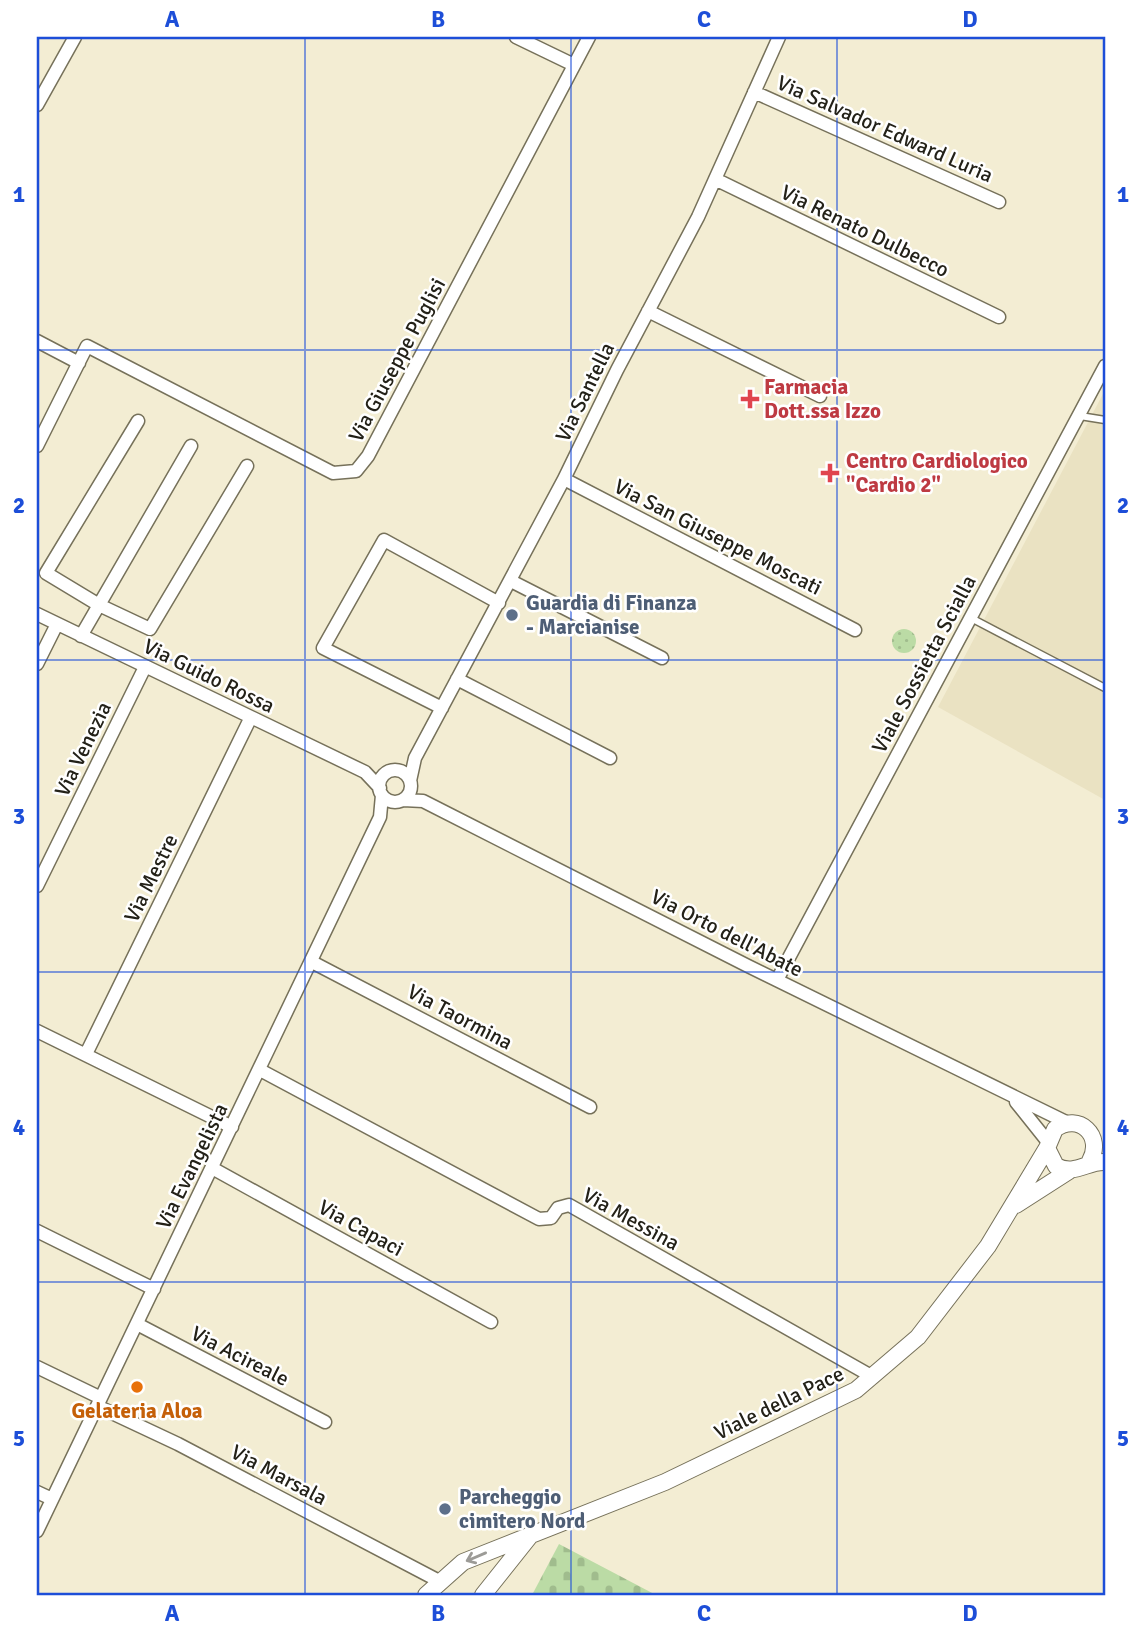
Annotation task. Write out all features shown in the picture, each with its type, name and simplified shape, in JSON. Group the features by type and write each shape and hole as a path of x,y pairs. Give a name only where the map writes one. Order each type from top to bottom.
{"street":[{"path":"37,105 75,37"},
{"path":"516,37 574,65"},
{"name":"Via Giuseppe Puglisi","path":"79,363 87,346 333,473 356,471 368,456 589,37"},
{"name":"Via Santella","path":"399,801 411,783 415,758 564,479 715,179 779,37"},
{"name":"Via Salvador Edward Luria","path":"754,92 999,202"},
{"name":"Via Renato Dulbecco","path":"715,179 999,317"},
{"path":"648,311 820,396"},
{"path":"37,341 79,363 37,446"},
{"name":"Viale Sossietta Scialla","path":"777,980 1105,366"},
{"path":"138,421 46,573 99,605 150,629 247,466"},
{"path":"81,635 191,446"},
{"name":"Via San Giuseppe Moscati","path":"564,479 855,630"},
{"path":"442,708 323,648 384,540 499,603"},
{"path":"511,581 662,658"},
{"name":"Via Guido Rossa","path":"37,614 250,719 365,772 381,791"},
{"path":"37,664 57,624"},
{"name":"Via Venezia","path":"37,886 145,667"},
{"path":"457,678 610,758"},
{"name":"Via Mestre","path":"86,1054 250,719"},
{"name":"Via Santella","path":"393,771 415,758"},
{"path":"393,771 381,780 381,791 399,801"},
{"name":"Via Guido Rossa","path":"365,772 393,771"},
{"name":"Via Orto dell'Abate","path":"393,771 411,783 422,801"},
{"name":"Via Evangelista","path":"37,1531 380,817 381,791"},
{"name":"Via Orto dell'Abate","path":"399,801 422,801 1014,1099 1068,1123"},
{"name":"Via Evangelista","path":"380,817 399,801"},
{"name":"Via Taormina","path":"312,962 590,1107"},
{"path":"37,1031 232,1127"},
{"name":"Via Messina","path":"260,1070 539,1219 551,1218 558,1208 569,1205 873,1377"},
{"path":"1014,1099 1047,1145 1056,1166 1069,1171 1098,1162 1096,1147 1100,1142 1084,1126 1068,1123 1055,1129 1047,1145"},
{"name":"Viale della Pace","path":"426,1595 463,1562 534,1531 665,1482 856,1390 918,1337 988,1246 1014,1206 1047,1145"},
{"name":"Via Capaci","path":"212,1168 491,1322"},
{"name":"Viale della Pace","path":"1014,1206 1069,1171"},
{"path":"37,1231 153,1289"},
{"name":"Via Acireale","path":"137,1324 325,1422"},
{"name":"Via Marsala","path":"37,1367 441,1582"},
{"path":"37,1492 52,1499"},
{"path":"483,1595 534,1531"}],"lane":[{"path":"1080,416 1105,420"},
{"path":"971,618 1105,688"}],"shaded area":[{"path":"1105,390 1105,800 938,707"}],"green space":[{"path":"904,629 912,633 916,641 912,649 904,653 896,649 892,641 896,633"},
{"path":"559,1544 656,1595 532,1595"}],"place":[{"name":"Farmacia Dott.ssa Izzo","path":"750,399"},
{"name":"Centro Cardiologico \"Cardio 2\"","path":"830,473"},
{"name":"Guardia di Finanza - Marcianise","path":"512,615"},
{"name":"Gelateria Aloa","path":"137,1387"},
{"name":"Parcheggio cimitero Nord","path":"445,1509"}]}
